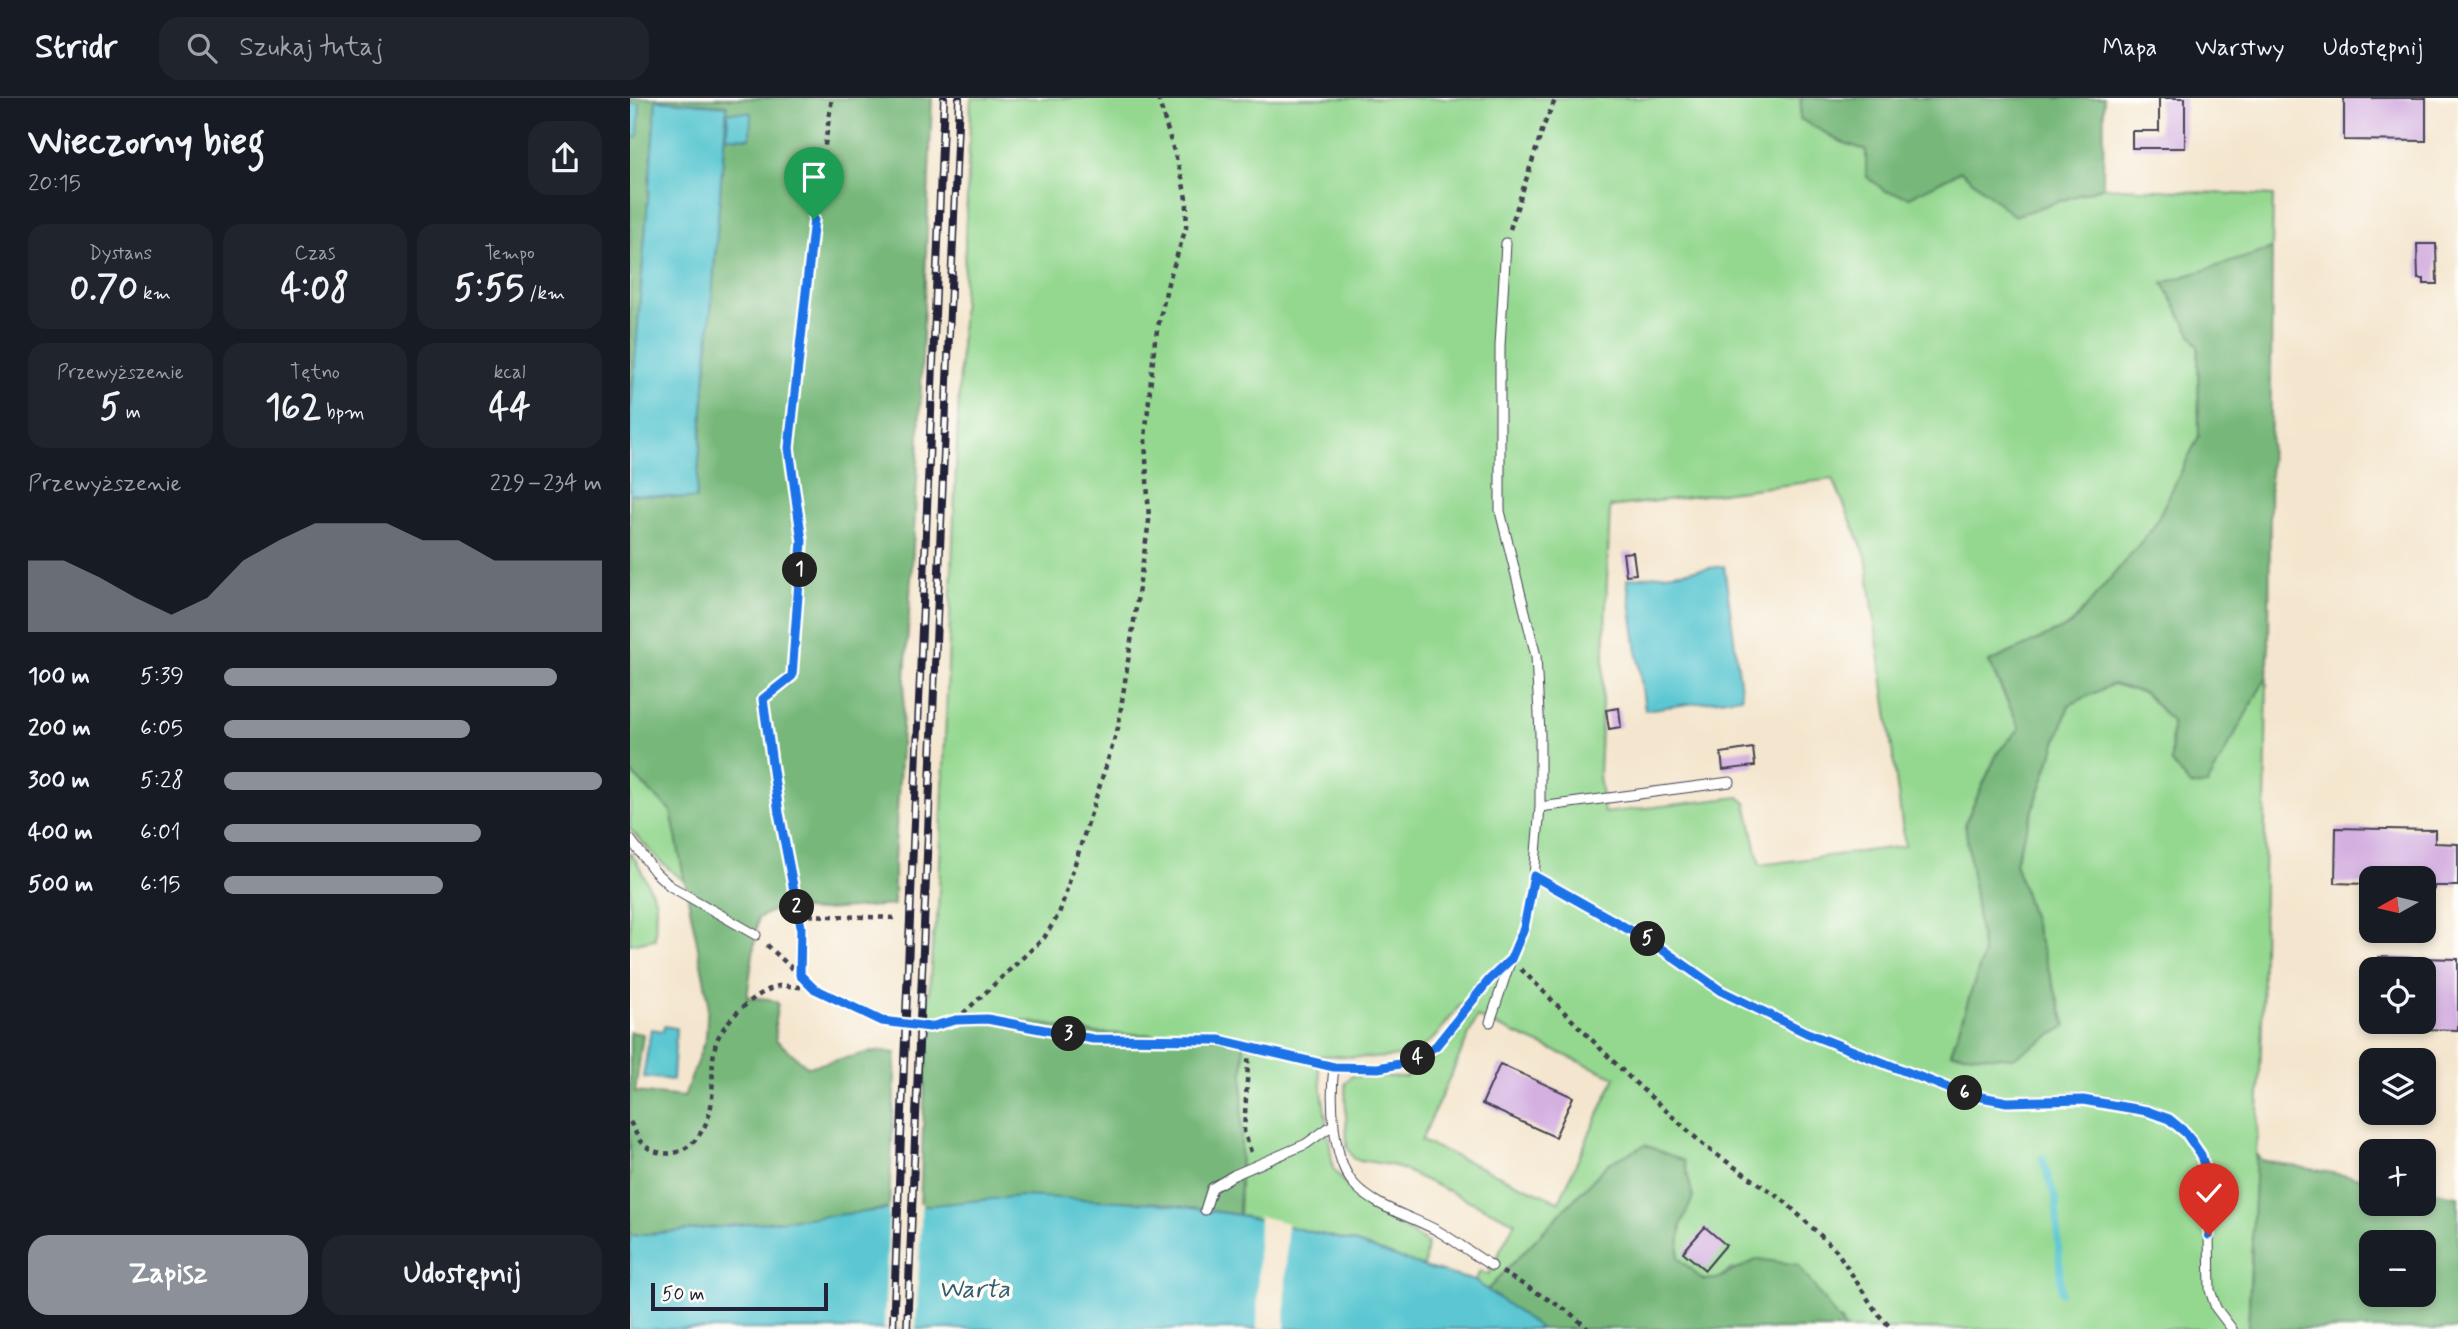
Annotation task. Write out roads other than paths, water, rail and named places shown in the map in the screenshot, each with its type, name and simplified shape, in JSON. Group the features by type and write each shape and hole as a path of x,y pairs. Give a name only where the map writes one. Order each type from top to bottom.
{"lane":[{"path":"1490,1022 1524,928 1534,876 1540,807 1536,656 1500,511 1500,346 1506,243"},
{"path":"1540,807 1730,782"},
{"path":"630,839 655,872 670,886 756,935"},
{"path":"1534,876 1653,943 1721,991 1807,1033 1961,1093 2007,1102 2083,1100 2147,1111 2169,1119 2186,1133 2201,1155 2208,1179 2210,1290 2216,1308 2232,1329"},
{"path":"1492,1266 1438,1231 1372,1199 1353,1182 1340,1157 1334,1124 1334,1067 1378,1068 1410,1062 1436,1046 1489,980 1511,959"},
{"path":"1205,1210 1212,1188 1256,1165 1306,1144 1334,1124"}],"water":[{"path":"656,100 727,106 696,499 630,494 630,423"},
{"path":"630,103 640,104 638,137 630,136"},
{"path":"728,112 751,113 750,138 727,137"},
{"path":"1724,566 1742,697 1645,710 1627,579"},
{"path":"664,1026 676,1028 673,1080 643,1077 651,1029 663,1031"},
{"name":"Warta","path":"1021,1196 1157,1203 1239,1215 1354,1242 1424,1267 1475,1281 1541,1329 630,1329 630,1236"}],"waterway":[{"path":"2042,1158 2056,1200 2061,1292"}],"railway":[{"path":"893,1329 944,98"},
{"path":"907,1329 959,98"}]}
